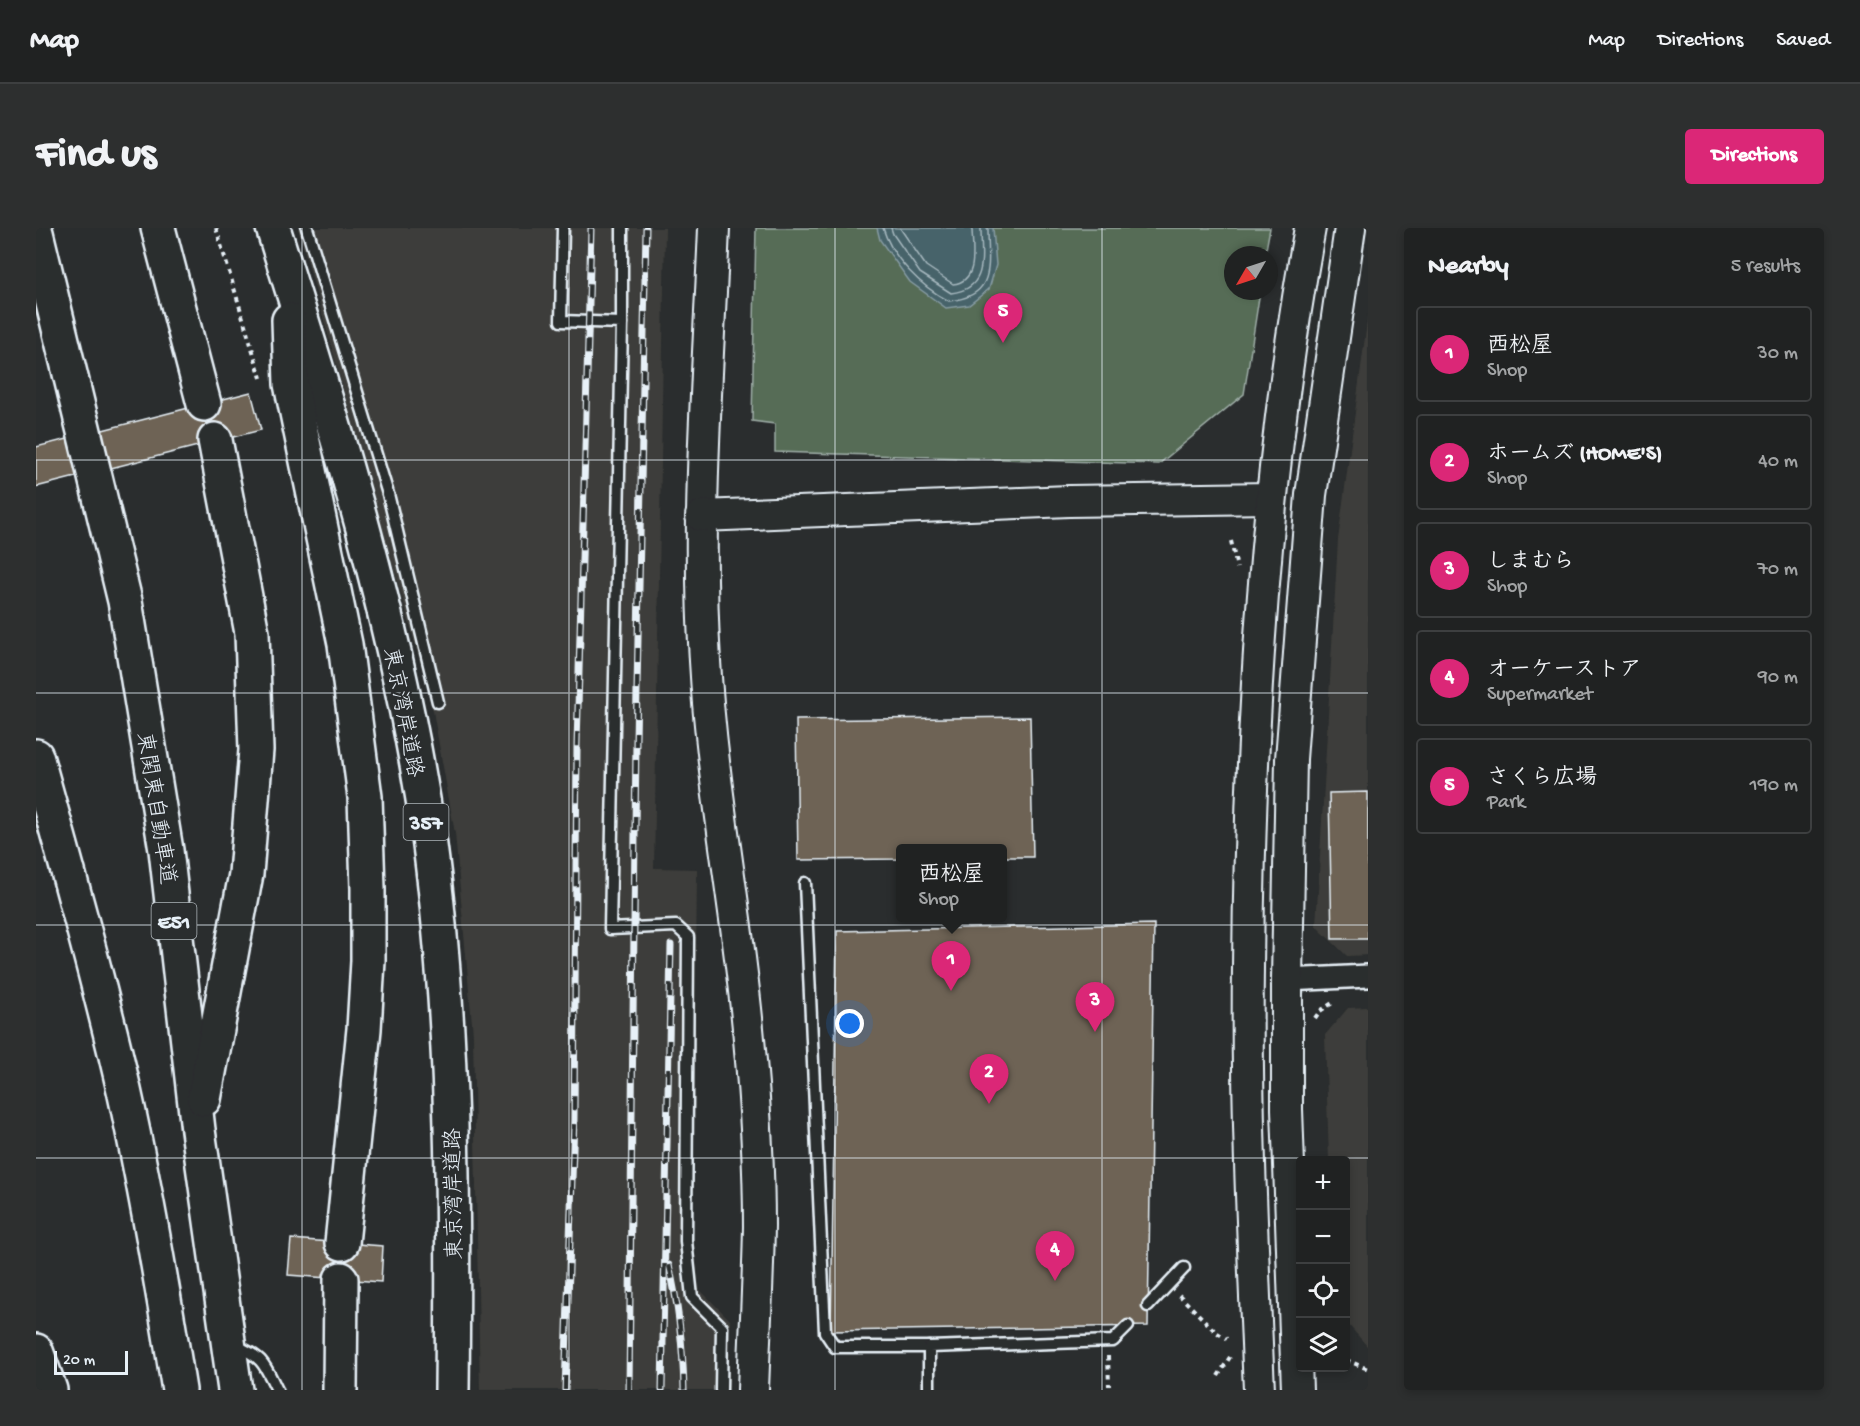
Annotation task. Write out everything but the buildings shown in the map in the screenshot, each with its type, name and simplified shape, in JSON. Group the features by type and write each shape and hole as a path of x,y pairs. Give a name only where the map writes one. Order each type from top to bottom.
{"highway":[{"path":"158,228 204,404"},
{"name":"東京湾岸道路","path":"273,228 354,492 384,609 409,722 429,838 441,950 449,1073 453,1190 452,1390"},
{"name":"東関東自動車道","path":"36,233 125,601 165,850 198,1130 235,1390"},
{"path":"286,270 291,384 345,644 364,797 368,961 364,1029 342,1243"},
{"path":"198,1130 246,874 256,750 252,633 215,440"},
{"path":"36,756 86,934 124,1092 160,1274 179,1390"},
{"path":"340,1390 341,1279"},
{"path":"36,1351 50,1390"}],"street":[{"path":"714,228 701,516 705,663 709,716 749,1038 755,1128 759,1223 753,1390"},
{"path":"1259,1390 1249,1118 1248,969 1254,728 1271,498 1299,287 1310,228"},
{"path":"1297,1390 1287,1109 1291,759 1311,495 1350,228"},
{"path":"701,516 1069,501 1271,498"},
{"path":"1287,980 1368,976"}],"lane":[{"path":"308,228 388,494 438,702"},
{"path":"562,228 561,321 622,323"},
{"path":"622,228 610,930 676,926 688,937 686,1241 692,1297 722,1328 721,1390"},
{"path":"805,883 825,1332 835,1347 929,1347 1113,1341 1128,1326"},
{"path":"1148,1306 1184,1268"},
{"path":"229,1342 260,1358 268,1369 277,1390"},
{"path":"929,1347 929,1390"}],"path":[{"path":"216,228 263,384"},
{"path":"1312,1023 1324,1007 1341,999"},
{"path":"1179,1294 1216,1332 1227,1339"},
{"path":"1108,1355 1109,1386"},
{"path":"1350,1362 1368,1369"}],"shaded area":[{"path":"298,228 665,228 654,868 697,869 693,1235 699,1289 730,1320 729,1390 480,1390 473,1034 455,833 431,700"},
{"path":"1368,315 1368,955 1347,956 1316,926 1338,540"},
{"path":"1368,1007 1368,1347 1350,1327 1350,1156 1329,1156 1325,1035 1348,1008"}],"green space":[{"path":"756,228 1270,228 1267,246 1224,246 1224,300 1259,300 1244,394 1159,464 775,452 775,424 752,421"}],"water":[{"path":"877,228 993,228 996,265 989,289 969,305 946,308 910,282 880,240"}],"railway":[{"path":"565,1390 574,1119 577,745 591,228"},
{"path":"629,1390 636,741 646,228"},
{"path":"662,1390 671,945"},
{"path":"669,1265 680,1327 684,1390"}],"place":[{"name":"さくら広場","path":"1003,343"},
{"name":"西松屋","path":"951,991"},
{"name":"しまむら","path":"1095,1032"},
{"name":"ホームズ (HOME'S)","path":"989,1104"},
{"name":"オーケーストア","path":"1055,1281"}]}
